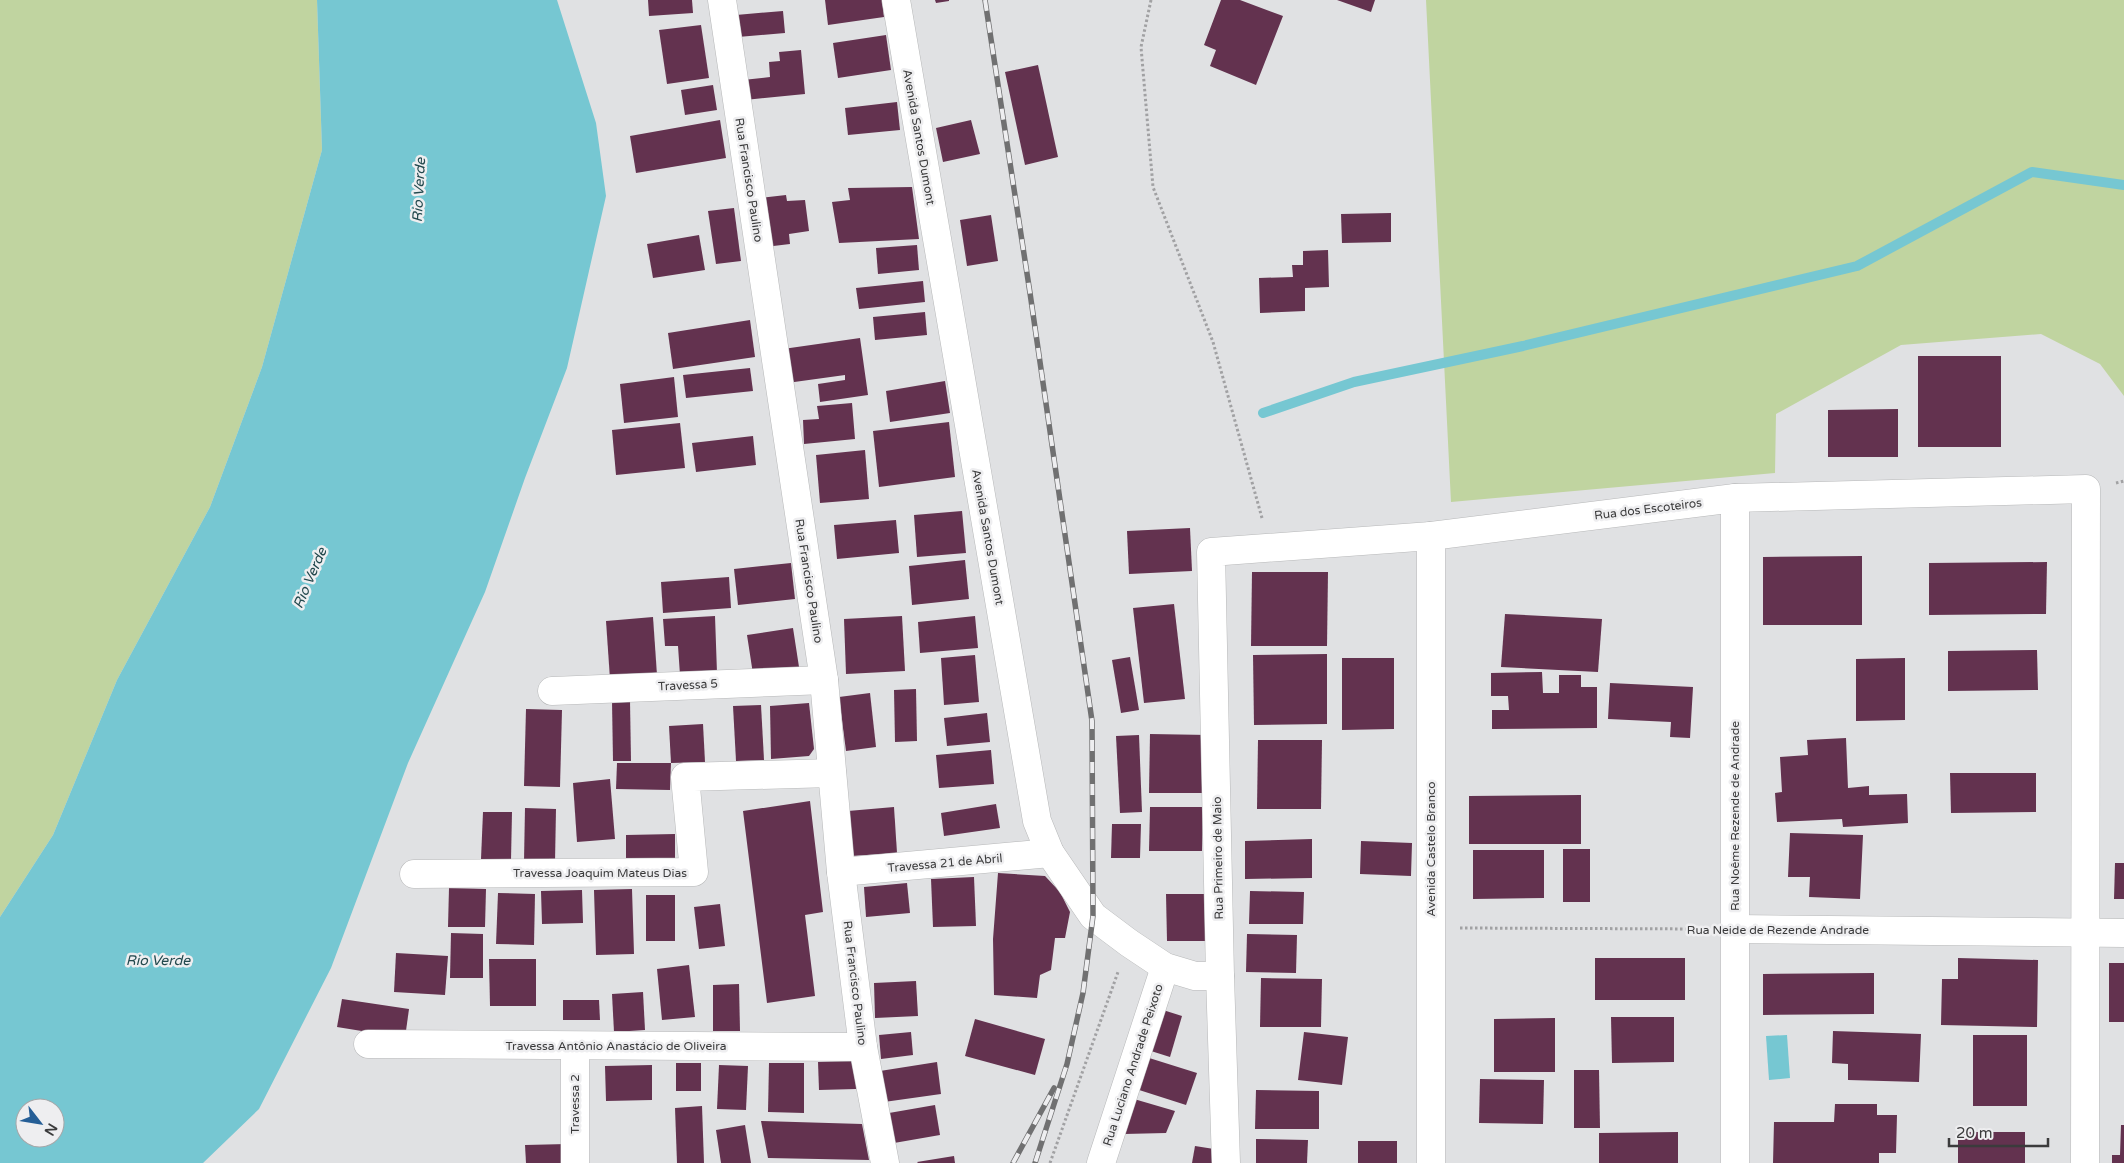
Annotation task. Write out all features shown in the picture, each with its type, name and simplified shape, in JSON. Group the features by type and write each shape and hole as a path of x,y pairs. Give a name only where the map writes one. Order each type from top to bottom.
{"street":[{"name":"Rua Francisco Paulino","path":"722,0 824,680 841,872 863,1047 885,1163"},
{"name":"Avenida Santos Dumont","path":"896,0 1037,821 1050,853 1093,916 1165,967 1195,976 1220,976"},
{"name":"Rua dos Escoteiros","path":"1211,552 1431,536 1735,498 2086,489 2086,932"},
{"name":"Rua Noême Rezende de Andrade","path":"1735,498 1735,1163"},
{"name":"Avenida Castelo Branco","path":"1431,536 1431,1163"},
{"name":"Rua Primeiro de Maio","path":"1211,552 1226,1163"},
{"name":"Travessa 5","path":"552,691 824,680"},
{"name":"Travessa Joaquim Mateus Dias","path":"414,874 694,872 685,777 832,773"},
{"name":"Travessa 21 de Abril","path":"841,872 1050,853"},
{"name":"Rua Neide de Rezende Andrade","path":"1735,929 2124,933"},
{"path":"2086,932 2086,1163"},
{"name":"Rua Luciano Andrade Peixoto","path":"1101,1163 1165,967"},
{"name":"Travessa Antônio Anastácio de Oliveira","path":"368,1044 863,1047"},
{"name":"Travessa 2","path":"574,1163 575,1046"}],"path":[{"path":"1151,0 1141,47 1153,187 1213,342 1264,524 1266,548"},
{"name":"Rua Neide de Rezende Andrade","path":"1431,928 1735,929"},
{"path":"1050,1163 1129,943"}],"green space":[{"path":"0,0 317,0 322,150 262,367 210,507 117,680 53,835 0,917"},
{"path":"1426,0 2124,0 2124,396 2100,364 2041,334 1901,345 1776,414 1775,473 1451,502"}],"water":[{"name":"Rio Verde","path":"317,0 557,0 596,123 606,196 567,368 525,478 485,592 408,763 331,968 259,1109 203,1163 0,1163 0,917 53,835 117,680 210,507 262,367 322,150"},
{"path":"1787,1035 1790,1078 1769,1080 1766,1036"}],"building":[{"path":"648,0 692,0 693,13 649,16"},
{"path":"825,0 882,0 884,17 828,25"},
{"path":"935,0 949,0 949,1 936,3"},
{"path":"1221,0 1240,0 1283,16 1256,85 1210,66 1216,50 1204,45"},
{"path":"1337,0 1375,0 1371,12"},
{"path":"783,11 785,33 738,37 736,15"},
{"path":"701,25 709,78 667,84 659,30"},
{"path":"886,35 891,70 838,78 833,43"},
{"path":"801,50 805,94 745,100 743,80 770,77 769,62 780,61 779,52"},
{"path":"1038,65 1058,157 1025,165 1005,72"},
{"path":"713,85 717,110 685,115 681,90"},
{"path":"897,102 900,130 848,135 845,108"},
{"path":"720,120 726,158 636,173 630,136"},
{"path":"971,120 980,154 943,162 936,128"},
{"path":"912,187 919,239 839,243 832,202 850,200 848,188"},
{"path":"786,195 787,201 805,200 809,231 789,234 790,244 765,247 759,198"},
{"path":"734,208 741,261 716,264 708,211"},
{"path":"1391,213 1391,242 1342,243 1341,214"},
{"path":"991,215 998,261 967,266 960,220"},
{"path":"699,235 705,270 653,278 647,244"},
{"path":"917,245 919,270 878,274 876,248"},
{"path":"1328,250 1329,287 1305,288 1305,311 1260,313 1259,278 1293,277 1292,265 1303,265 1303,251"},
{"path":"923,281 925,302 859,309 856,288"},
{"path":"925,312 927,335 875,340 873,317"},
{"path":"750,320 755,357 673,369 668,333"},
{"path":"860,338 868,395 820,402 818,384 845,380 845,375 787,383 783,349"},
{"path":"1918,356 2001,356 2001,447 1918,447"},
{"path":"750,368 753,391 686,398 683,375"},
{"path":"674,377 678,417 624,423 620,384"},
{"path":"945,381 950,413 890,422 886,391"},
{"path":"852,403 855,439 804,444 803,420 819,419 817,406"},
{"path":"1898,409 1898,457 1828,457 1828,410"},
{"path":"949,422 955,477 879,487 873,431"},
{"path":"680,423 685,468 616,475 612,430"},
{"path":"753,436 756,465 696,472 692,443"},
{"path":"865,450 869,499 820,503 816,455"},
{"path":"962,511 966,553 917,557 914,515"},
{"path":"896,520 899,553 837,559 834,525"},
{"path":"1190,528 1192,571 1129,574 1127,531"},
{"path":"1862,556 1862,625 1763,625 1763,557"},
{"path":"965,560 969,599 912,605 909,566"},
{"path":"2047,562 2046,614 1929,615 1929,563"},
{"path":"791,563 795,599 738,605 734,569"},
{"path":"1252,572 1328,572 1327,646 1251,646"},
{"path":"729,577 731,608 663,613 661,582"},
{"path":"1174,604 1185,699 1144,703 1133,608"},
{"path":"1505,614 1602,619 1598,672 1501,667"},
{"path":"715,616 717,673 680,675 678,646 665,646 663,619"},
{"path":"902,616 905,671 846,674 844,619"},
{"path":"975,616 978,648 920,653 918,622"},
{"path":"653,617 657,675 610,679 606,621"},
{"path":"793,628 799,667 753,674 747,635"},
{"path":"2037,650 2038,690 1948,691 1948,651"},
{"path":"1327,654 1327,724 1254,725 1253,655"},
{"path":"975,655 979,702 944,705 941,658"},
{"path":"1130,657 1139,710 1121,713 1112,660"},
{"path":"1342,658 1394,658 1394,729 1342,730"},
{"path":"1905,658 1905,720 1856,721 1856,659"},
{"path":"1542,672 1543,693 1559,693 1559,675 1581,675 1581,687 1597,687 1597,728 1492,729 1492,710 1509,710 1508,696 1491,696 1491,673"},
{"path":"1610,683 1693,687 1690,738 1670,737 1671,722 1608,719"},
{"path":"916,689 917,741 895,742 894,690"},
{"path":"870,693 876,747 846,751 839,697"},
{"path":"612,701 630,701 631,761 613,761"},
{"path":"809,703 814,749 809,756 771,759 770,706"},
{"path":"761,705 764,760 736,761 733,706"},
{"path":"526,709 562,710 560,787 524,786"},
{"path":"987,713 990,742 947,746 944,718"},
{"path":"703,724 705,762 671,763 669,726"},
{"path":"1150,734 1209,735 1208,793 1149,793"},
{"path":"1139,735 1142,812 1120,813 1116,736"},
{"path":"1846,738 1848,788 1869,786 1869,795 1907,794 1908,823 1843,827 1842,819 1777,822 1775,793 1782,792 1780,757 1808,755 1807,740"},
{"path":"1258,740 1322,740 1321,809 1257,809"},
{"path":"991,750 994,784 939,788 936,755"},
{"path":"617,763 671,763 670,790 616,789"},
{"path":"1950,773 2036,773 2036,812 1951,813"},
{"path":"610,779 615,839 577,842 573,783"},
{"path":"1581,795 1581,844 1469,844 1469,796"},
{"path":"810,801 823,912 805,915 815,996 767,1003 743,811"},
{"path":"996,804 1000,828 944,836 941,813"},
{"path":"894,807 897,853 851,856 848,811"},
{"path":"1150,807 1203,807 1202,851 1149,851"},
{"path":"525,808 556,809 555,862 524,861"},
{"path":"483,812 512,812 511,860 481,859"},
{"path":"1112,824 1141,824 1140,858 1111,858"},
{"path":"1790,833 1863,835 1860,899 1809,897 1810,877 1788,877"},
{"path":"675,834 675,858 626,859 626,835"},
{"path":"1312,839 1312,878 1245,879 1245,841"},
{"path":"1361,841 1412,843 1411,876 1360,874"},
{"path":"1563,849 1590,849 1590,902 1563,902"},
{"path":"1473,850 1544,850 1544,898 1473,899"},
{"path":"2115,863 2124,863 2124,899 2114,899"},
{"path":"998,873 1045,876 1060,892 1070,912 1065,938 1055,938 1051,970 1040,975 1037,998 994,995 993,939"},
{"path":"974,877 976,926 933,927 931,879"},
{"path":"907,883 910,913 866,917 864,887"},
{"path":"449,888 486,889 485,927 448,927"},
{"path":"632,889 634,954 596,955 594,890"},
{"path":"582,890 583,923 542,924 541,891"},
{"path":"1250,891 1304,892 1303,924 1249,924"},
{"path":"498,893 535,894 534,945 496,944"},
{"path":"1166,894 1208,894 1208,941 1167,941"},
{"path":"646,895 675,895 675,941 646,941"},
{"path":"720,904 725,946 699,949 694,907"},
{"path":"451,933 483,934 483,978 450,978"},
{"path":"1247,934 1297,935 1296,973 1246,972"},
{"path":"396,953 448,956 445,995 394,992"},
{"path":"1595,958 1685,958 1685,1000 1595,1000"},
{"path":"1958,958 2038,960 2037,1027 1941,1025 1942,979 1958,979"},
{"path":"489,959 536,959 536,1006 490,1006"},
{"path":"2109,963 2124,963 2124,1022 2109,1022"},
{"path":"689,965 695,1017 662,1020 657,969"},
{"path":"1874,973 1874,1014 1763,1015 1763,974"},
{"path":"1261,978 1322,979 1321,1027 1260,1027"},
{"path":"916,981 918,1016 875,1018 874,983"},
{"path":"739,984 740,1031 713,1031 713,985"},
{"path":"643,992 645,1030 614,1032 612,994"},
{"path":"342,999 409,1009 405,1038 337,1027"},
{"path":"563,1000 599,1000 600,1020 563,1020"},
{"path":"1163,1010 1182,1016 1170,1057 1151,1051"},
{"path":"1611,1017 1674,1017 1674,1062 1612,1063"},
{"path":"1555,1018 1555,1072 1494,1072 1494,1019"},
{"path":"975,1019 1045,1039 1035,1075 965,1056"},
{"path":"1833,1031 1921,1034 1919,1082 1848,1080 1848,1064 1832,1063"},
{"path":"911,1032 913,1055 881,1059 879,1035"},
{"path":"1304,1032 1348,1037 1342,1085 1298,1080"},
{"path":"1973,1035 2027,1035 2027,1106 1973,1106"},
{"path":"1146,1057 1197,1073 1186,1105 1136,1089"},
{"path":"855,1061 856,1089 819,1090 818,1062"},
{"path":"937,1062 941,1094 884,1102 880,1071"},
{"path":"676,1063 701,1063 701,1091 676,1091"},
{"path":"769,1063 804,1063 804,1113 768,1112"},
{"path":"652,1065 652,1100 606,1101 605,1066"},
{"path":"719,1065 748,1066 746,1110 717,1109"},
{"path":"1574,1070 1599,1070 1600,1128 1574,1128"},
{"path":"1480,1079 1544,1080 1543,1124 1479,1123"},
{"path":"1256,1090 1319,1091 1319,1129 1255,1129"},
{"path":"1134,1099 1175,1111 1166,1133 1124,1134"},
{"path":"1835,1104 1877,1104 1877,1115 1897,1115 1896,1153 1879,1153 1879,1163 1773,1163 1774,1122 1834,1122"},
{"path":"935,1105 940,1135 894,1143 889,1113"},
{"path":"702,1106 704,1163 677,1163 675,1108"},
{"path":"761,1121 862,1124 869,1160 768,1158"},
{"path":"745,1125 751,1163 721,1163 716,1130"},
{"path":"2121,1125 2124,1125 2124,1163 2112,1163 2112,1155 2120,1155"},
{"path":"1678,1132 1678,1163 1599,1163 1599,1133"},
{"path":"1958,1132 2025,1132 2025,1163 1958,1163"},
{"path":"1256,1139 1308,1140 1307,1163 1256,1163"},
{"path":"1358,1141 1397,1141 1397,1163 1358,1163"},
{"path":"567,1144 567,1163 526,1163 525,1145"},
{"path":"1195,1146 1214,1149 1214,1163 1192,1163"},
{"path":"954,1156 955,1163 917,1162"}],"waterway":[{"path":"1263,413 1354,382 1523,346 1857,266 2032,172 2124,185"}],"railway":[{"path":"985,0 1030,293 1092,721 1093,916 1083,993 1067,1064 1035,1163"},
{"path":"1013,1163 1054,1088"}]}
